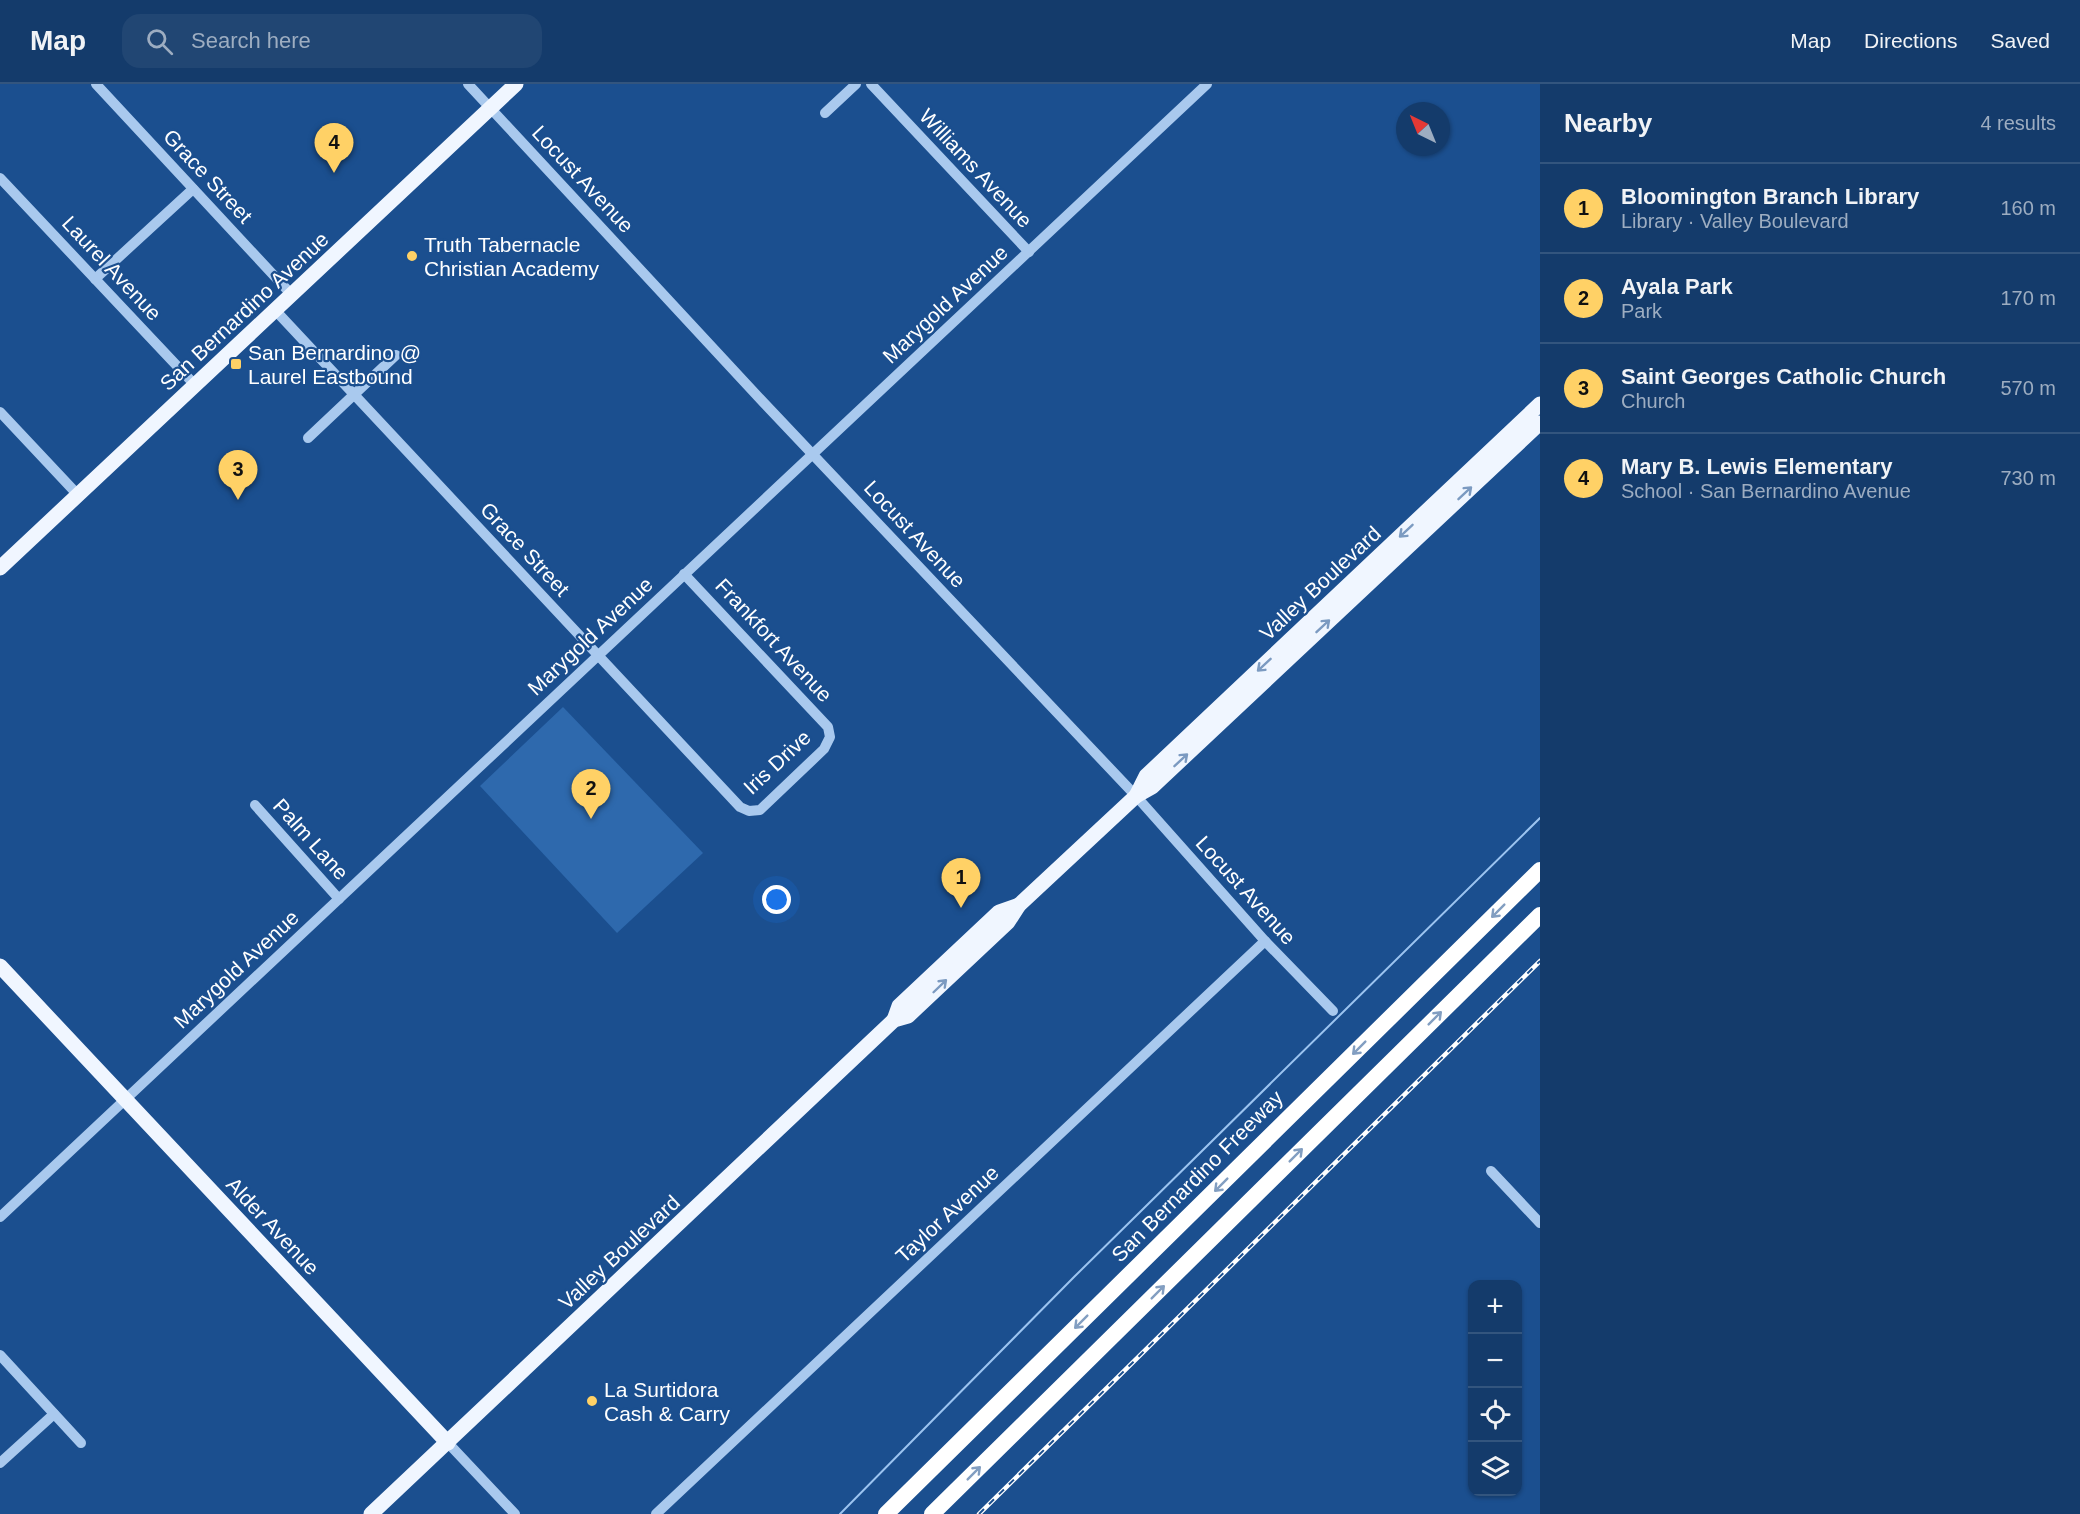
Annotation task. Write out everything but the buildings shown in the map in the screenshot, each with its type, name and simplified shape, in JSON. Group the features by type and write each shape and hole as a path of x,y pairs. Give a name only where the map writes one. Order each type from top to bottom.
{"highway":[{"name":"San Bernardino Freeway","path":"886,1514 1540,870"},
{"path":"932,1514 1540,915"}],"main road":[{"name":"San Bernardino Avenue","path":"0,568 516,84"},
{"name":"Valley Boulevard","path":"1136,796 1146,776 1540,405"},
{"name":"Valley Boulevard","path":"371,1514 894,1020 898,1006 999,912 1018,905 1136,796 1152,788 1540,423"},
{"name":"Alder Avenue","path":"0,966 448,1443"}],"street":[{"name":"Grace Street","path":"96,84 292,295"},
{"name":"Locust Avenue","path":"468,84 1136,796 1265,942 1332,1011"},
{"path":"825,114 856,84"},
{"name":"Williams Avenue","path":"871,84 1029,252"},
{"name":"Marygold Avenue","path":"0,1217 1207,84"},
{"name":"Laurel Avenue","path":"0,178 195,385"},
{"path":"95,279 193,189"},
{"name":"Grace Street","path":"275,310 740,807 749,811"},
{"path":"308,438 352,394 396,355"},
{"path":"0,412 78,495"},
{"name":"Frankfort Avenue","path":"684,574 822,719 828,727 830,737"},
{"name":"Iris Drive","path":"749,811 760,810 824,749 830,737"},
{"name":"Palm Lane","path":"255,805 339,899"},
{"name":"Taylor Avenue","path":"656,1514 1265,942"},
{"path":"1491,1170 1540,1223"},
{"path":"0,1355 81,1443"},
{"path":"0,1463 54,1414"},
{"name":"Alder Avenue","path":"448,1443 515,1514"}],"shaded area":[{"path":"563,707 703,853 617,933 480,786"}],"waterway":[{"path":"840,1514 1074,1277 1540,818"}],"railway":[{"path":"979,1514 1540,961"}],"place":[{"name":"Mary B. Lewis Elementary","path":"334,173"},
{"name":"Truth Tabernacle Christian Academy","path":"412,256"},
{"name":"San Bernardino @ Laurel Eastbound","path":"236,364"},
{"name":"Saint Georges Catholic Church","path":"238,500"},
{"name":"Ayala Park","path":"591,819"},
{"name":"Bloomington Branch Library","path":"961,908"},
{"name":"La Surtidora Cash & Carry","path":"592,1401"}]}
